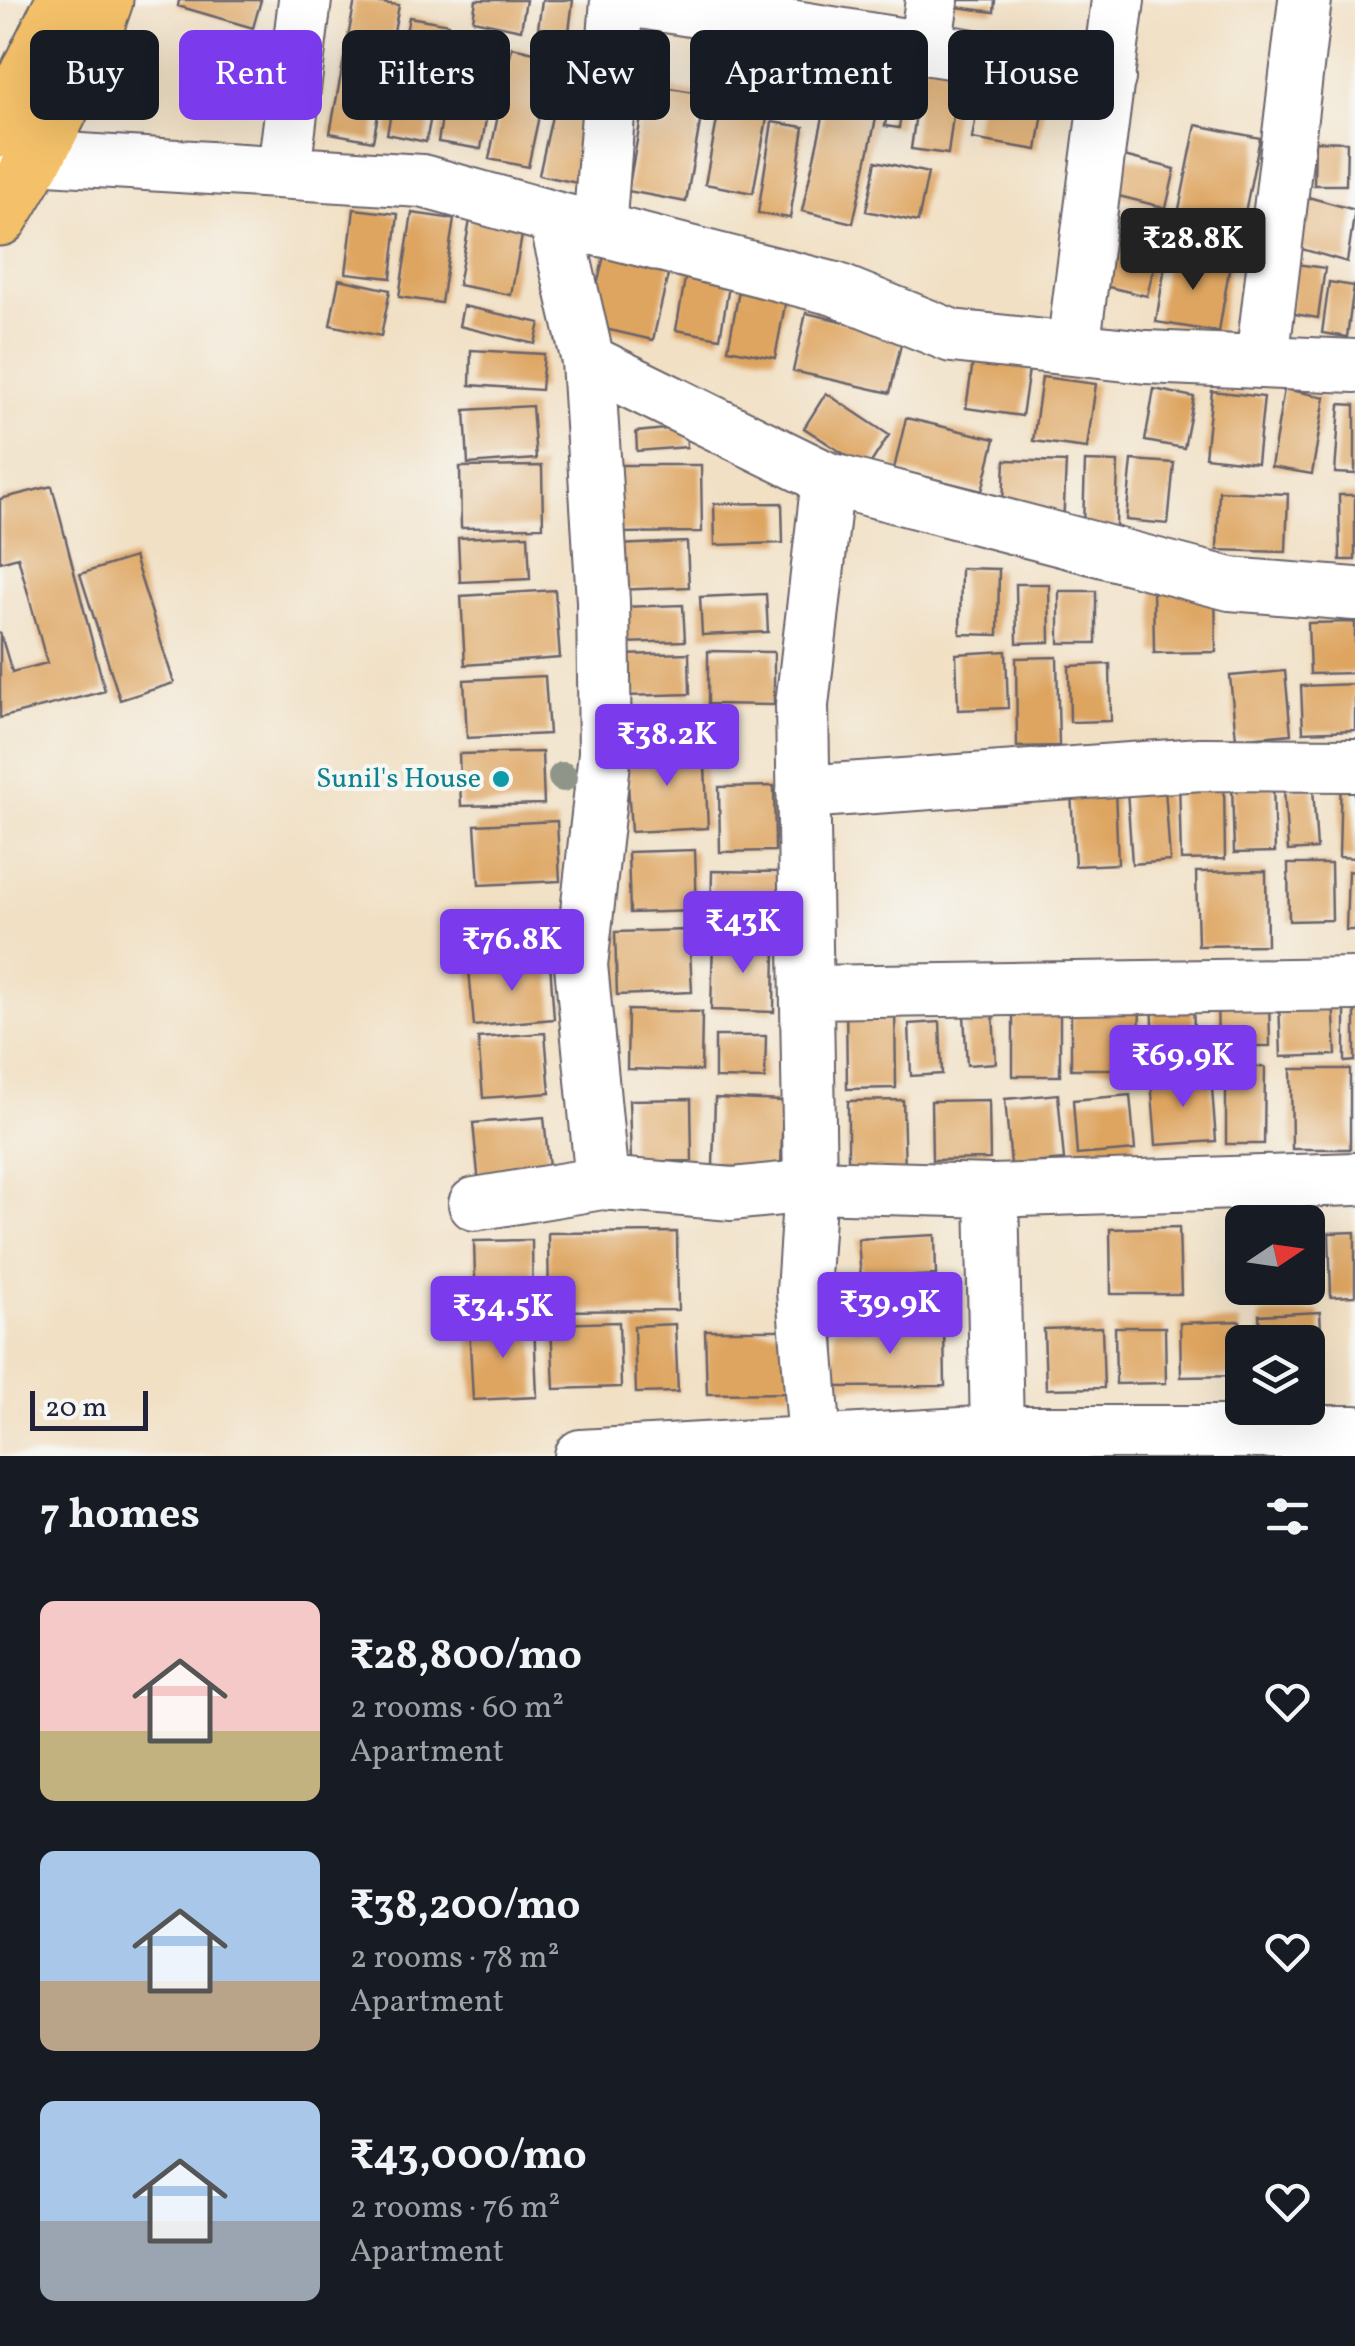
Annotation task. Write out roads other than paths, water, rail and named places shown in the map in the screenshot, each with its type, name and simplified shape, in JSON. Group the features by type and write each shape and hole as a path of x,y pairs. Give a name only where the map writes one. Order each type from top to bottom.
{"main road":[{"path":"0,218 12,148 64,0"},
{"path":"12,148 88,53 105,0"}],"street":[{"path":"284,170 305,0"},
{"path":"602,1183 581,965 605,754 603,601 577,224 617,0"},
{"path":"629,0 929,24"},
{"path":"1114,35 1118,0"},
{"path":"1262,361 1306,0"},
{"path":"1073,349 1103,120"},
{"path":"12,148 422,181 835,288 952,336 1073,349 1355,366"},
{"path":"588,361 828,478 1230,584 1355,594"},
{"path":"809,1448 802,1292 810,1186 802,705 828,478"},
{"path":"803,792 1201,764 1355,765"},
{"path":"807,992 1355,984"},
{"path":"474,1204 602,1183 732,1194 810,1186 992,1191 1355,1179"},
{"path":"992,1191 998,1444"},
{"path":"581,1456 1355,1432"}],"place":[{"name":"Sunil's House","path":"501,779"}]}
